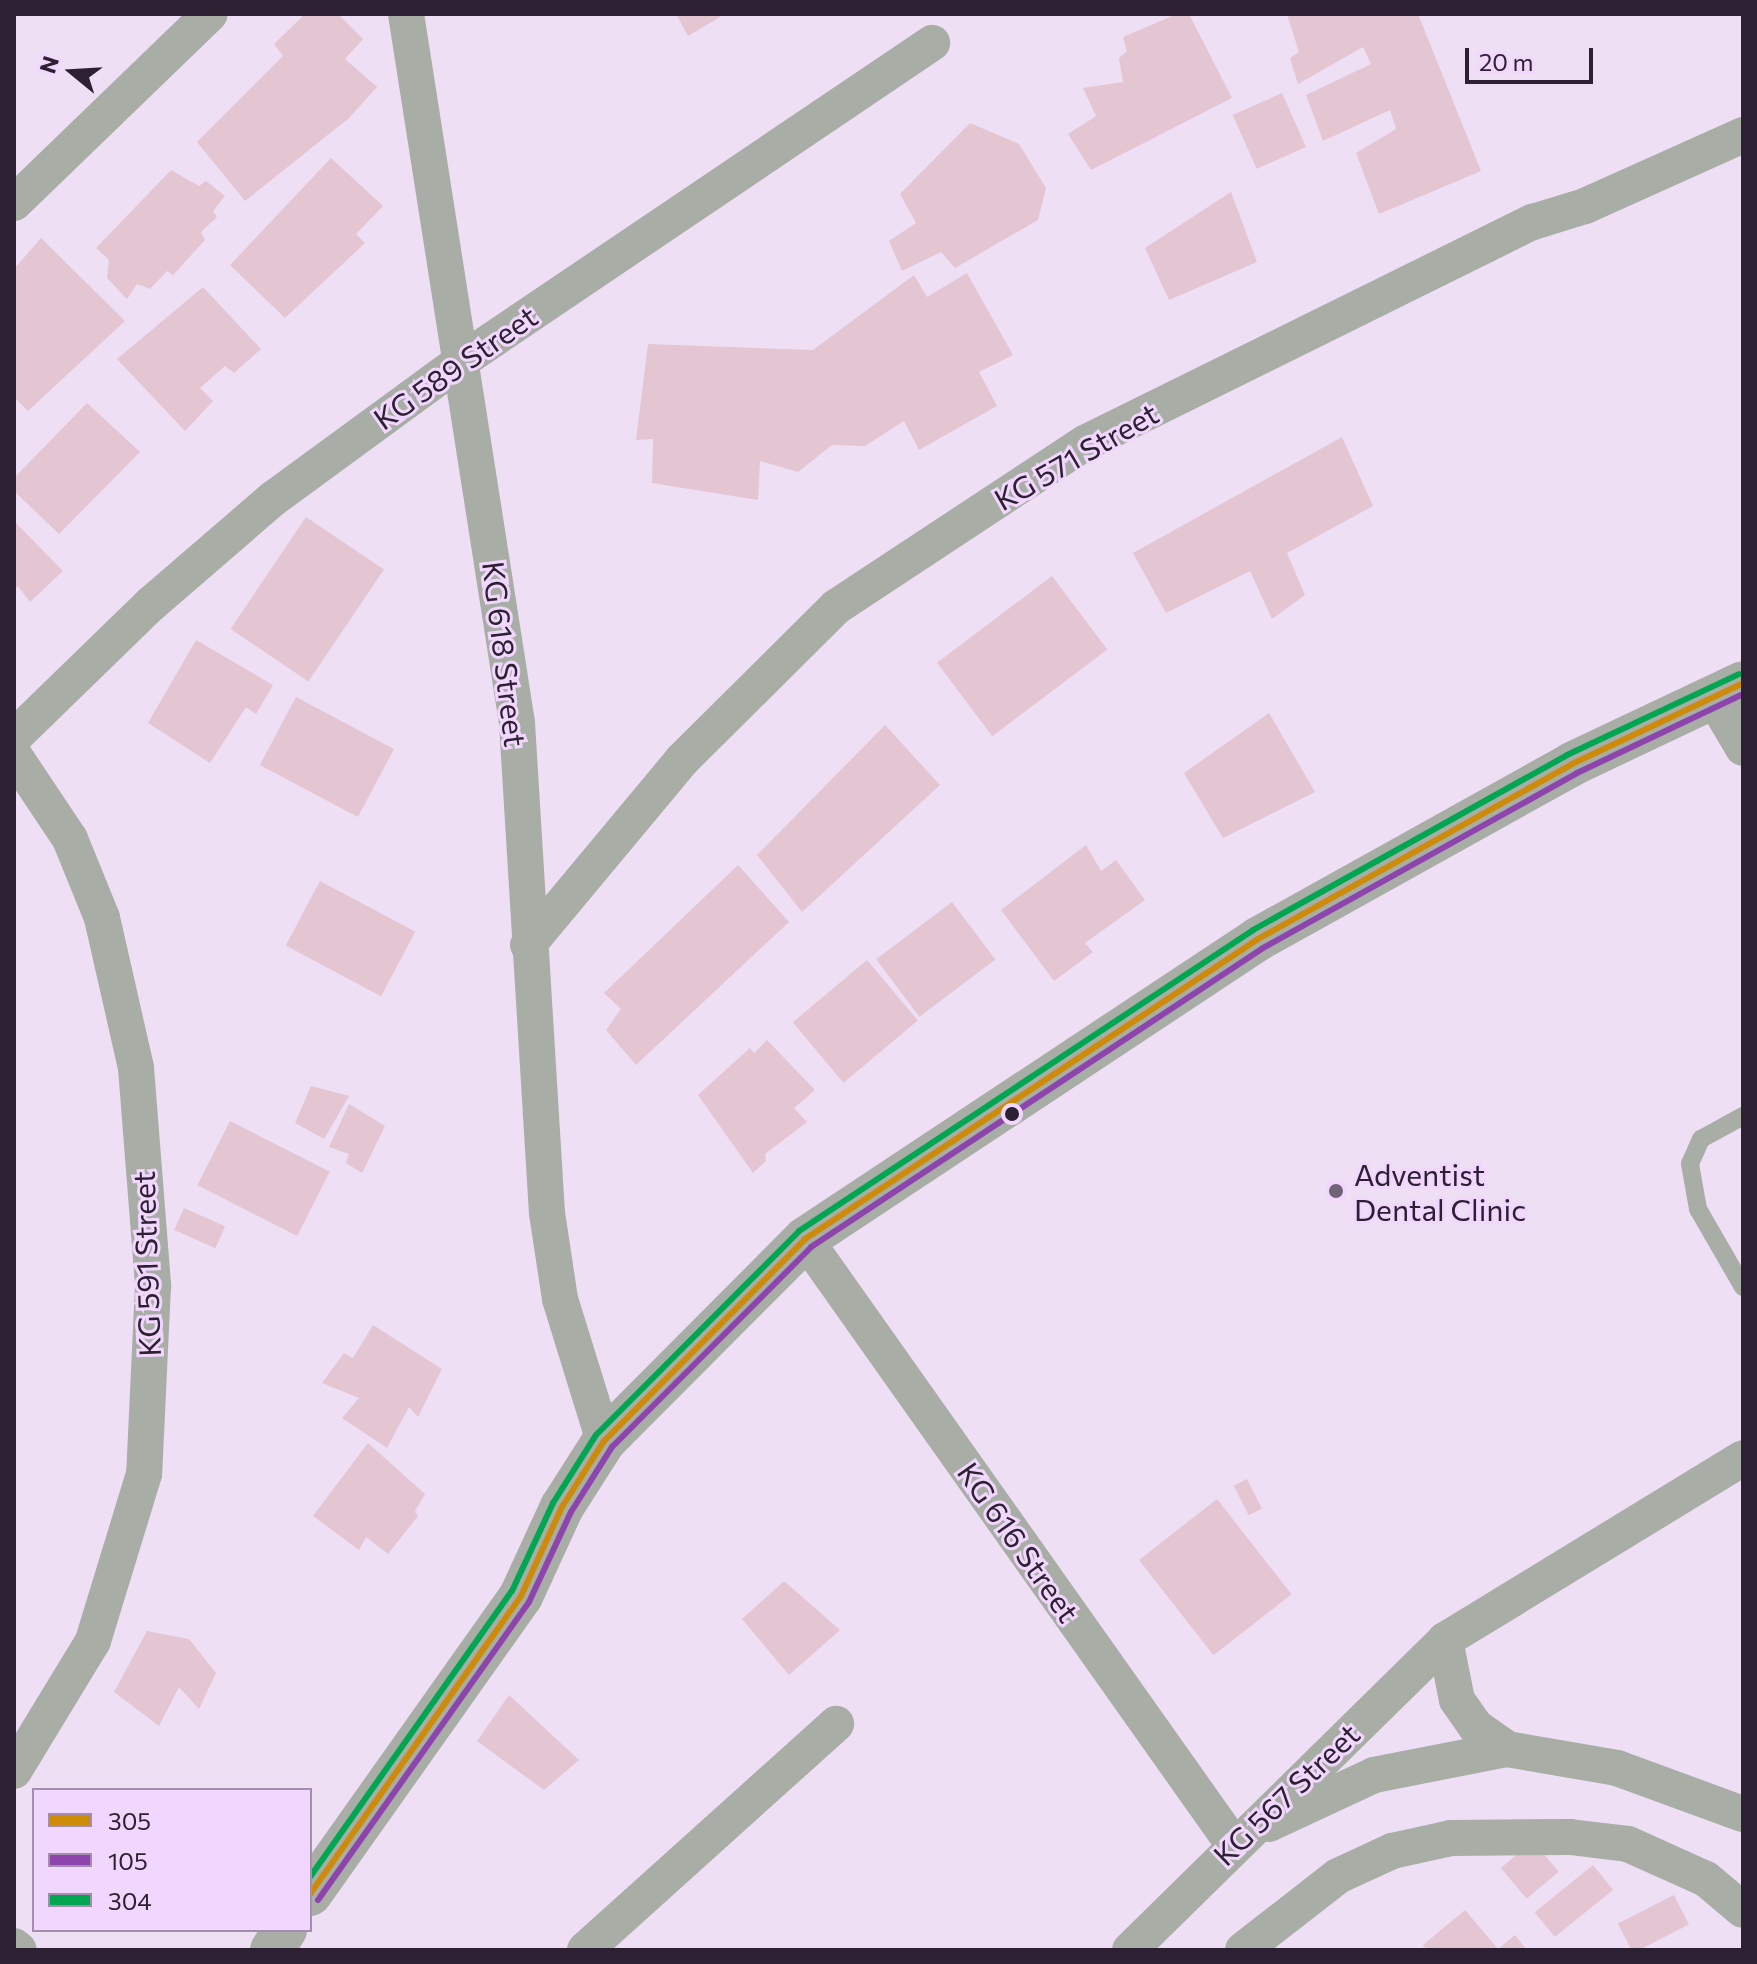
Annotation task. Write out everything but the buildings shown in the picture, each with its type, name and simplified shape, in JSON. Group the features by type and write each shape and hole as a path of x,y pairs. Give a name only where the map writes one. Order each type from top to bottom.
{"street":[{"path":"14,203 210,14"},
{"name":"KG 618 Street","path":"406,14 464,359 517,723 528,945 547,1213 560,1299 604,1441"},
{"name":"KG 589 Street","path":"14,737 151,604 274,498 464,359 932,43"},
{"name":"KG 571 Street","path":"528,945 683,759 849,598 1085,443 1533,222 1585,206 1743,135"},
{"path":"312,1891 521,1596 562,1507 604,1441 805,1239 1258,939 1572,764 1728,690 1743,748"},
{"name":"KG 591 Street","path":"14,755 70,839 102,918 136,1068 153,1286 144,1474 93,1641 14,1771"},
{"name":"KG 616 Street","path":"805,1239 1233,1844"},
{"name":"KG 567 Street","path":"1130,1950 1233,1844 1445,1640 1743,1458"},
{"path":"1445,1640 1457,1700 1476,1727 1507,1749"},
{"path":"585,1950 836,1724"},
{"path":"1233,1844 1374,1775 1507,1749 1617,1768 1743,1814"},
{"path":"1243,1950 1338,1876 1392,1851 1451,1838 1544,1836 1628,1844 1706,1879 1743,1910"},
{"path":"272,1950 284,1932"},
{"path":"14,1946 19,1950"}],"lane":[{"path":"1743,1116 1701,1139 1690,1164 1698,1209 1743,1287"}],"transit line":[{"name":"304","path":"312,1874 512,1591 553,1503 596,1435 799,1231 1253,930 1567,755 1739,674"},
{"name":"305","path":"312,1891 521,1596 562,1507 604,1441 805,1239 1258,939 1572,764 1743,683"},
{"name":"105","path":"318,1900 529,1602 571,1512 612,1447 811,1247 1263,948 1577,773 1743,694"}],"place":[{"name":"Adventist Dental Clinic","path":"1336,1191"}]}
